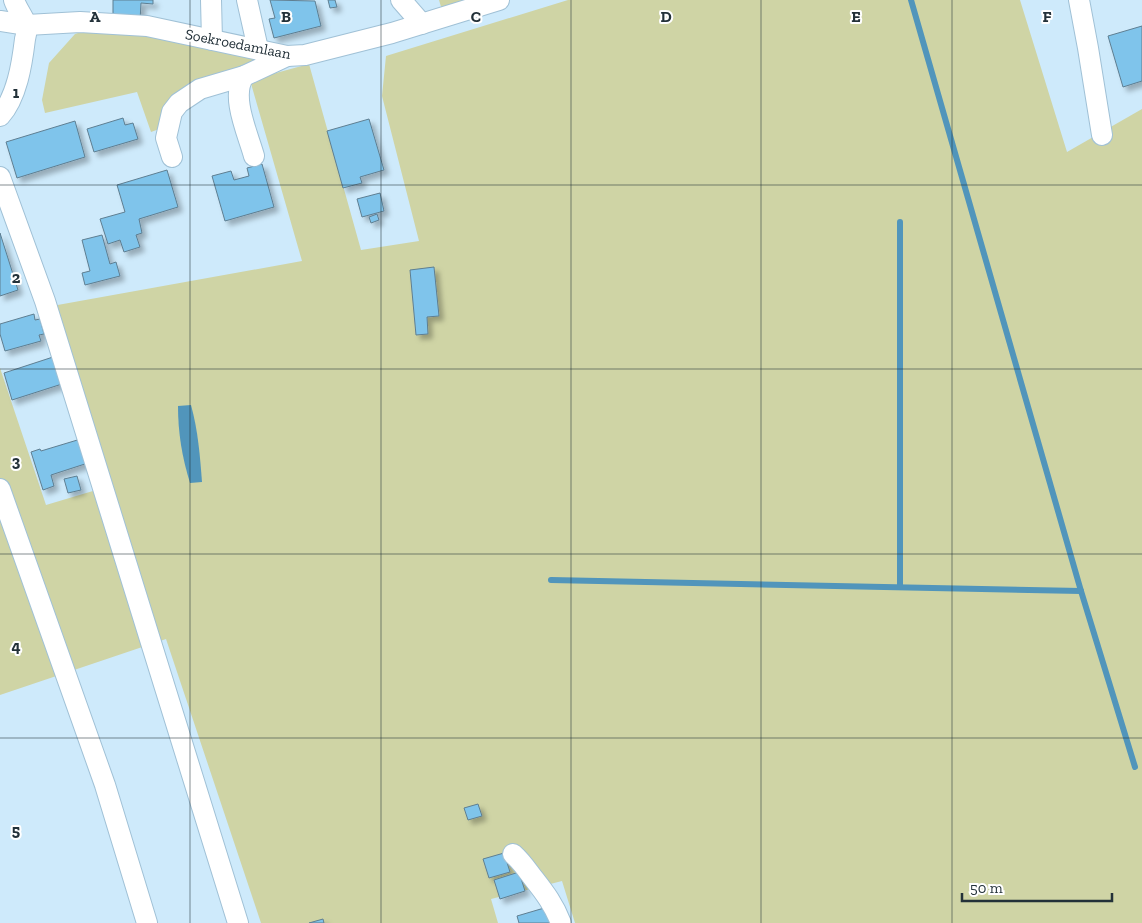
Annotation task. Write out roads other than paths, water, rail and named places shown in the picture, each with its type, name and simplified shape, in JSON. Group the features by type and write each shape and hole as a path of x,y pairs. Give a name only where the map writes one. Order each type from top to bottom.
{"street":[{"path":"0,116 5,110 18,81 27,26 14,0"},
{"path":"211,0 212,40"},
{"path":"247,0 258,49"},
{"path":"401,0 422,24"},
{"name":"Soekroedamlaan","path":"0,21 27,26 80,22 147,26 286,56 305,54 422,24 499,0"},
{"path":"1078,0 1102,135"},
{"path":"172,157 166,138 172,112 179,103 200,89 244,76 286,56"},
{"path":"244,76 239,82 238,95 254,156"},
{"path":"0,177 45,301 238,923"},
{"path":"0,489 105,785 147,923"},
{"path":"513,854 522,862 545,892 555,908 560,923"}],"water":[{"path":"191,405 197,433 202,482 190,483 181,445 178,406"}],"waterway":[{"path":"911,0 1081,591 1135,767"},
{"path":"900,222 900,587"},
{"path":"551,580 1081,591"}]}
